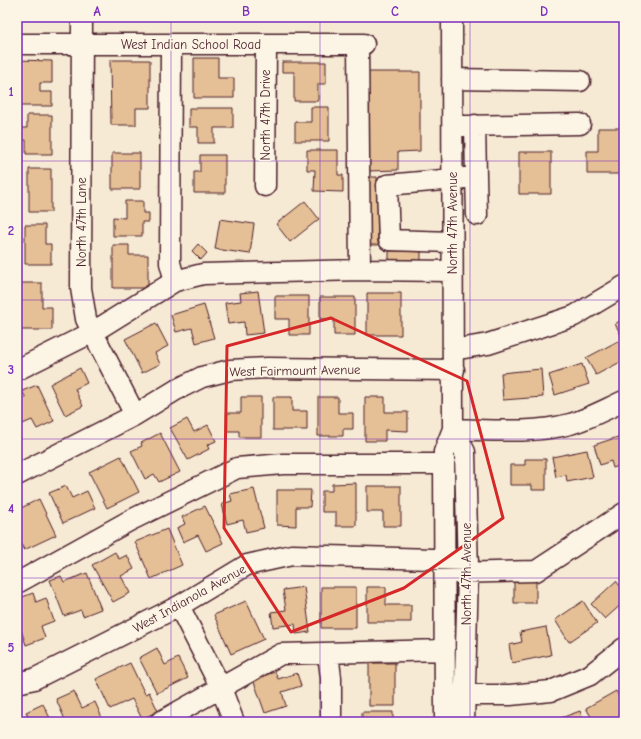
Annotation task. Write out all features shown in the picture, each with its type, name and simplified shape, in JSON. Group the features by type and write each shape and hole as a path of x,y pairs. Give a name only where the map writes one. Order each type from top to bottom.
{"street":[{"name":"North 47th Lane","path":"82,17 81,288 86,319 135,415"},
{"name":"North 47th Avenue","path":"452,17 452,271 454,370 453,429 444,452 445,650 454,695 464,722"},
{"name":"West Indian School Road","path":"17,44 361,44 360,270"},
{"path":"171,44 170,263 176,282"},
{"name":"North 47th Drive","path":"265,186 266,44"},
{"path":"452,79 580,81"},
{"path":"452,126 580,124"},
{"path":"475,125 477,215"},
{"path":"452,242 389,240 387,185 476,177"},
{"path":"17,370 93,332 176,282 203,274 360,270 452,271"},
{"path":"453,350 488,344 574,316 624,286"},
{"name":"West Fairmount Avenue","path":"17,475 135,415 176,390 202,377 230,370 266,368 454,370"},
{"path":"453,429 547,429 571,424 624,401"},
{"name":"North 47th Avenue","path":"445,722 454,695 468,567 465,452 453,429"},
{"path":"17,583 129,521 237,468 283,464 444,464"},
{"name":"West Indianola Avenue","path":"17,683 34,679 179,606 247,564 292,556 445,567 536,571 624,513"},
{"path":"179,606 221,688 234,722"},
{"path":"454,695 510,695 551,691 590,675 624,648"},
{"path":"160,722 281,654 445,650"},
{"path":"328,652 331,678 331,722"}],"highlighted area":[{"path":"331,318 467,381 503,518 404,588 291,632 224,528 227,346"}],"building":[{"path":"194,58 218,58 218,78 234,78 234,98 194,98"},
{"path":"17,60 52,61 52,83 40,83 40,92 52,92 52,106 17,106"},
{"path":"110,60 150,60 150,108 136,108 136,125 111,125"},
{"path":"282,62 326,62 326,84 318,84 318,101 294,101 294,72 282,72"},
{"path":"367,72 420,72 420,151 398,152 398,170 368,171"},
{"path":"311,107 329,107 329,141 295,141 295,122 311,122"},
{"path":"189,108 233,108 233,128 214,128 214,143 198,143 198,127 189,127"},
{"path":"27,115 52,115 52,154 26,154 26,140 19,140 19,128 27,128"},
{"path":"598,128 624,128 624,174 587,174 587,151 598,151"},
{"path":"307,150 338,150 338,175 343,175 343,192 314,191 315,170 307,170"},
{"path":"519,152 551,152 551,194 519,194"},
{"path":"112,153 140,153 140,189 112,189"},
{"path":"200,155 225,155 225,193 194,193 194,172 200,172"},
{"path":"29,169 51,169 51,212 29,212"},
{"path":"365,177 377,177 378,245 366,245"},
{"path":"125,201 143,201 143,213 149,213 149,222 142,222 142,236 113,236 113,217 125,218"},
{"path":"305,201 319,219 290,242 276,224"},
{"path":"220,219 254,224 250,254 215,249"},
{"path":"25,225 45,225 45,244 51,244 51,264 25,264"},
{"path":"198,244 207,253 201,260 192,251"},
{"path":"113,245 129,245 129,255 148,255 148,288 113,288"},
{"path":"389,251 421,251 421,263 389,263"},
{"path":"19,283 42,283 42,307 52,307 52,330 19,330"},
{"path":"258,291 264,333 245,335 244,322 228,324 225,303 241,301 240,293"},
{"path":"367,293 401,293 401,335 367,335"},
{"path":"275,296 309,296 309,335 289,335 289,319 275,319"},
{"path":"320,297 355,297 355,335 334,335 334,319 320,319"},
{"path":"204,305 214,338 196,343 192,328 176,332 171,315"},
{"path":"624,318 624,340 615,324"},
{"path":"156,323 168,346 155,353 160,364 142,373 125,339"},
{"path":"618,341 624,352 624,360 596,375 586,358"},
{"path":"582,364 589,384 555,395 549,375"},
{"path":"80,368 87,383 75,389 83,406 65,415 50,384"},
{"path":"541,369 543,397 503,400 501,373"},
{"path":"37,385 54,421 37,429 32,420 18,426 17,402 26,398 22,391"},
{"path":"241,397 261,397 261,437 239,437 239,431 227,431 227,413 241,413"},
{"path":"273,397 292,397 292,411 307,411 307,430 273,430"},
{"path":"318,397 338,397 338,413 353,413 353,429 343,429 343,436 318,436"},
{"path":"365,397 385,397 385,412 408,412 408,431 385,430 385,441 365,441"},
{"path":"187,419 194,432 208,425 216,441 207,445 209,449 188,460 170,428"},
{"path":"160,433 180,472 159,482 154,474 145,479 131,451 142,446 141,443"},
{"path":"624,435 624,464 613,468 611,461 600,465 594,445"},
{"path":"587,450 593,477 567,482 566,475 556,477 552,457"},
{"path":"121,456 139,492 107,508 89,472"},
{"path":"525,459 546,459 546,490 532,490 532,485 510,485 510,465 525,465"},
{"path":"356,483 356,526 336,526 336,512 322,512 322,491 332,491 332,484"},
{"path":"66,486 72,498 87,491 95,508 63,523 49,493"},
{"path":"367,486 401,486 401,526 383,526 383,512 367,512"},
{"path":"254,489 264,528 246,532 243,520 227,524 222,504 232,501 230,494"},
{"path":"277,490 311,490 310,507 296,507 296,526 277,525"},
{"path":"39,499 56,535 24,550 17,535 17,510"},
{"path":"205,506 223,543 206,551 198,535 183,542 177,528 185,524 182,517"},
{"path":"167,529 182,565 151,579 135,542"},
{"path":"115,552 119,559 127,555 134,569 121,576 130,593 113,602 92,565"},
{"path":"87,573 101,609 83,616 81,610 64,616 50,580 61,576 64,582"},
{"path":"514,576 536,576 536,603 514,603"},
{"path":"616,581 624,591 624,602 605,619 591,604"},
{"path":"304,587 310,632 296,634 295,624 273,627 271,612 286,610 283,590"},
{"path":"321,587 356,587 356,628 321,628"},
{"path":"367,587 386,587 386,605 411,605 411,622 367,622"},
{"path":"33,593 36,602 46,598 54,621 41,626 45,638 26,645 17,618 17,599"},
{"path":"246,601 264,639 231,654 214,615"},
{"path":"583,601 597,623 569,642 555,620"},
{"path":"546,627 551,655 512,663 509,645 522,642 520,632"},
{"path":"157,648 165,665 178,658 188,678 157,693 139,658"},
{"path":"130,663 145,694 149,692 158,711 142,719 132,699 110,709 96,679"},
{"path":"369,663 395,663 395,706 369,706"},
{"path":"275,672 278,679 297,673 301,686 282,692 286,706 265,713 253,679"},
{"path":"74,691 82,708 95,702 104,722 66,722 56,699"},
{"path":"616,691 624,705 624,719 619,722 608,722 606,719 601,722 594,722 586,708"},
{"path":"43,704 52,722 31,722 26,712"},
{"path":"580,711 584,722 550,722"},
{"path":"362,712 393,712 393,722 362,722"},
{"path":"173,720 207,720 207,722 173,722"}]}
